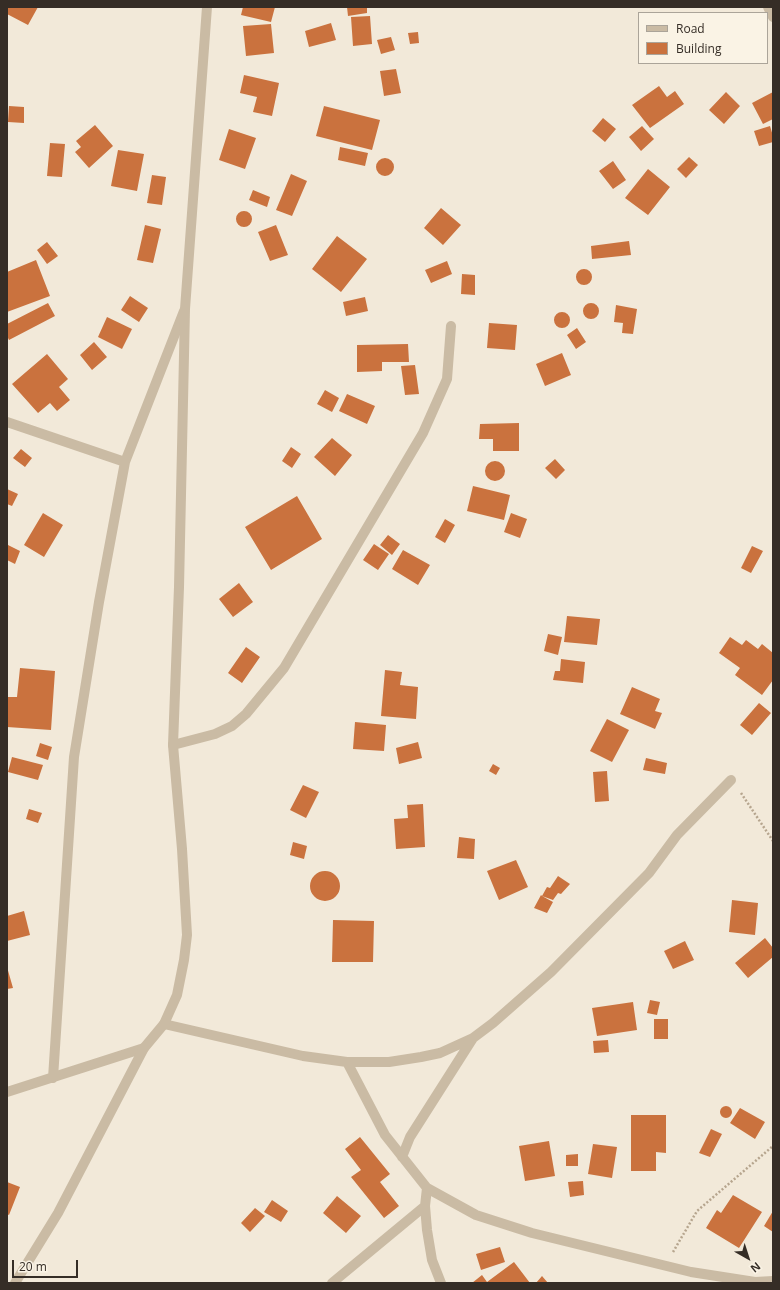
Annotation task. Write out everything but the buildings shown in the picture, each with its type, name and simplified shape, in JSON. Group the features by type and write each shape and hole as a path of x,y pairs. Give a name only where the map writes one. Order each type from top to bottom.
{"street":[{"path":"15,1283 58,1213 144,1048 164,1024 177,995 184,960 187,935 182,850 173,745 179,587 185,309 206,7"},
{"path":"768,7 773,17"},
{"path":"53,1078 74,757 99,602 125,462 185,309"},
{"path":"173,745 215,734 232,726 246,714 284,668 423,433 446,379 452,326"},
{"path":"7,422 125,462"},
{"path":"164,1024 303,1056 347,1062 389,1062 440,1053 473,1038 493,1023 551,972 649,873 677,835 732,780"},
{"path":"402,1157 410,1137 473,1038"},
{"path":"7,1092 144,1048"},
{"path":"347,1062 385,1135 427,1188 476,1216 532,1233 691,1272 755,1282 773,1281"},
{"path":"427,1188 425,1206 427,1230 432,1260 441,1283"},
{"path":"332,1283 425,1206"}],"path":[{"path":"732,780 773,841"},
{"path":"664,1265 697,1211 773,1146"}]}
